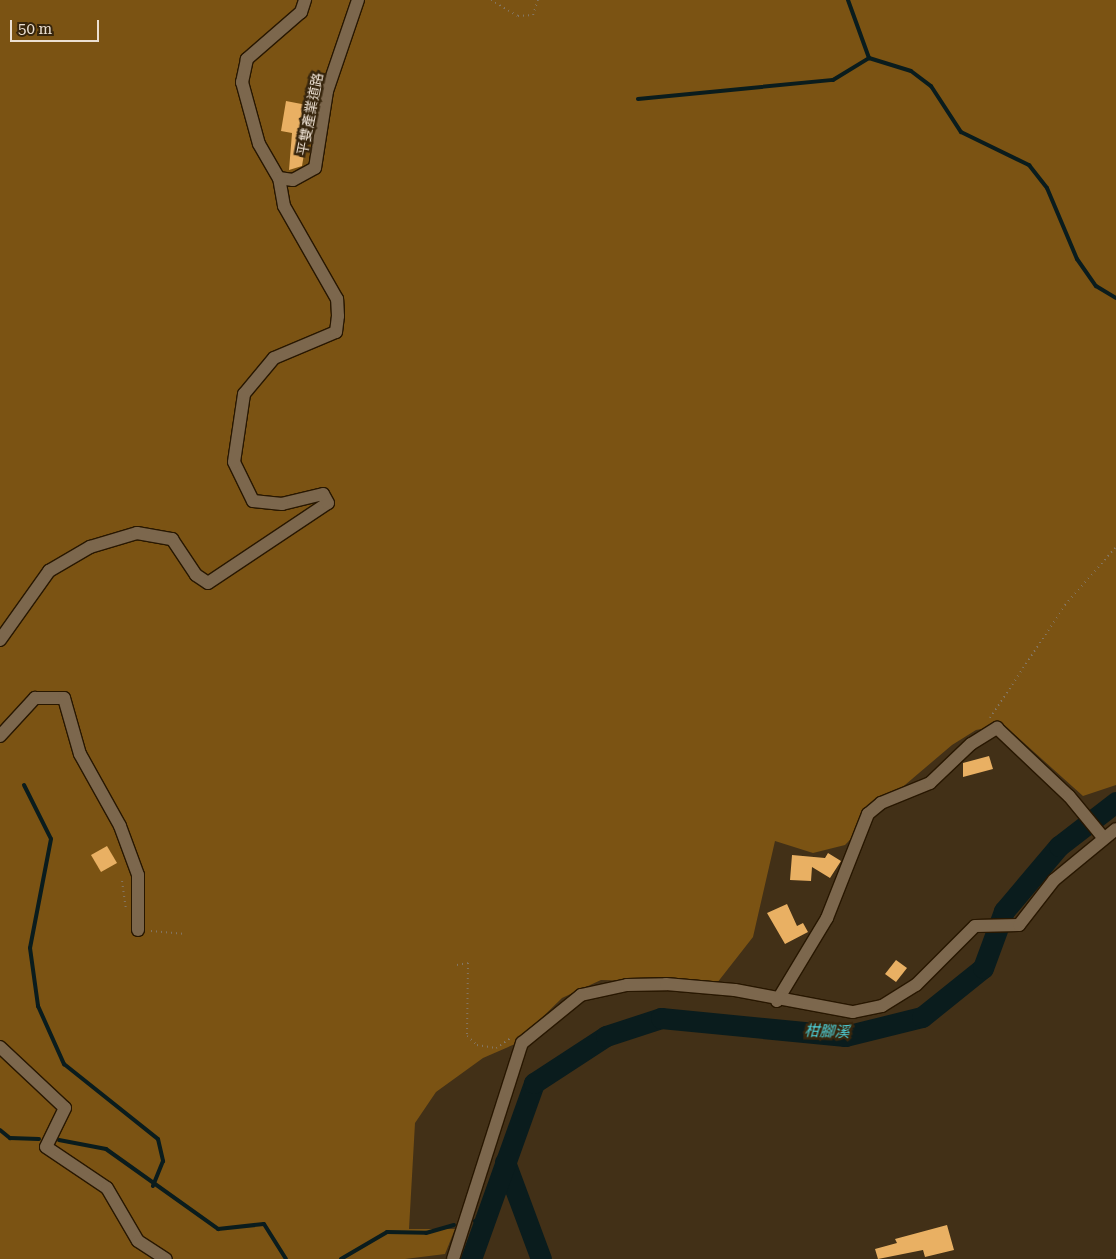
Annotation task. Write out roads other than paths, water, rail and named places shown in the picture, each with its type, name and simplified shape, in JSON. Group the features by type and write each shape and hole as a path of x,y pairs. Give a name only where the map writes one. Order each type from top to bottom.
{"street":[{"path":"0,640 49,571 90,547 137,533 172,539 196,575 208,583 328,503 323,494 282,504 253,501 234,462 244,394 274,358 336,332 338,316 337,299 284,206 279,178 259,144 242,82 247,59 301,12 305,0"},
{"name":"平雙產業道路","path":"279,178 293,180 315,168 327,91 358,0"},
{"path":"0,736 35,698 64,698 80,754 120,826 138,875 138,930"},
{"path":"778,1002 827,918 868,814 881,803 930,783 986,735 997,728 1070,796 1102,836"},
{"path":"453,1259 522,1043 534,1031 581,995 628,985 735,990 778,1002 853,1012 882,1006 916,986 975,926 1020,925 1054,880 1102,836 1116,829"},
{"path":"0,1047 64,1108 46,1148 107,1188 138,1241 166,1259"}],"waterway":[{"path":"848,0 869,58 911,71 931,86 961,132 1029,165 1047,188 1077,259 1096,286 1116,298"},
{"path":"638,99 833,80 869,58"},
{"path":"24,785 51,839 30,948 38,1006 64,1064 158,1139 163,1161 153,1186"},
{"name":"柑腳溪","path":"471,1259 534,1083 606,1036 661,1018 845,1036 922,1017 983,968 1004,911 1059,846 1116,802"},
{"path":"0,1130 10,1138 39,1139"},
{"path":"59,1140 106,1149 218,1229 264,1224 286,1259"},
{"name":"柑腳溪","path":"505,1162 541,1259"},
{"name":"柑腳溪","path":"475,1221 487,1218"},
{"path":"341,1259 387,1232 426,1233 454,1225"}]}
